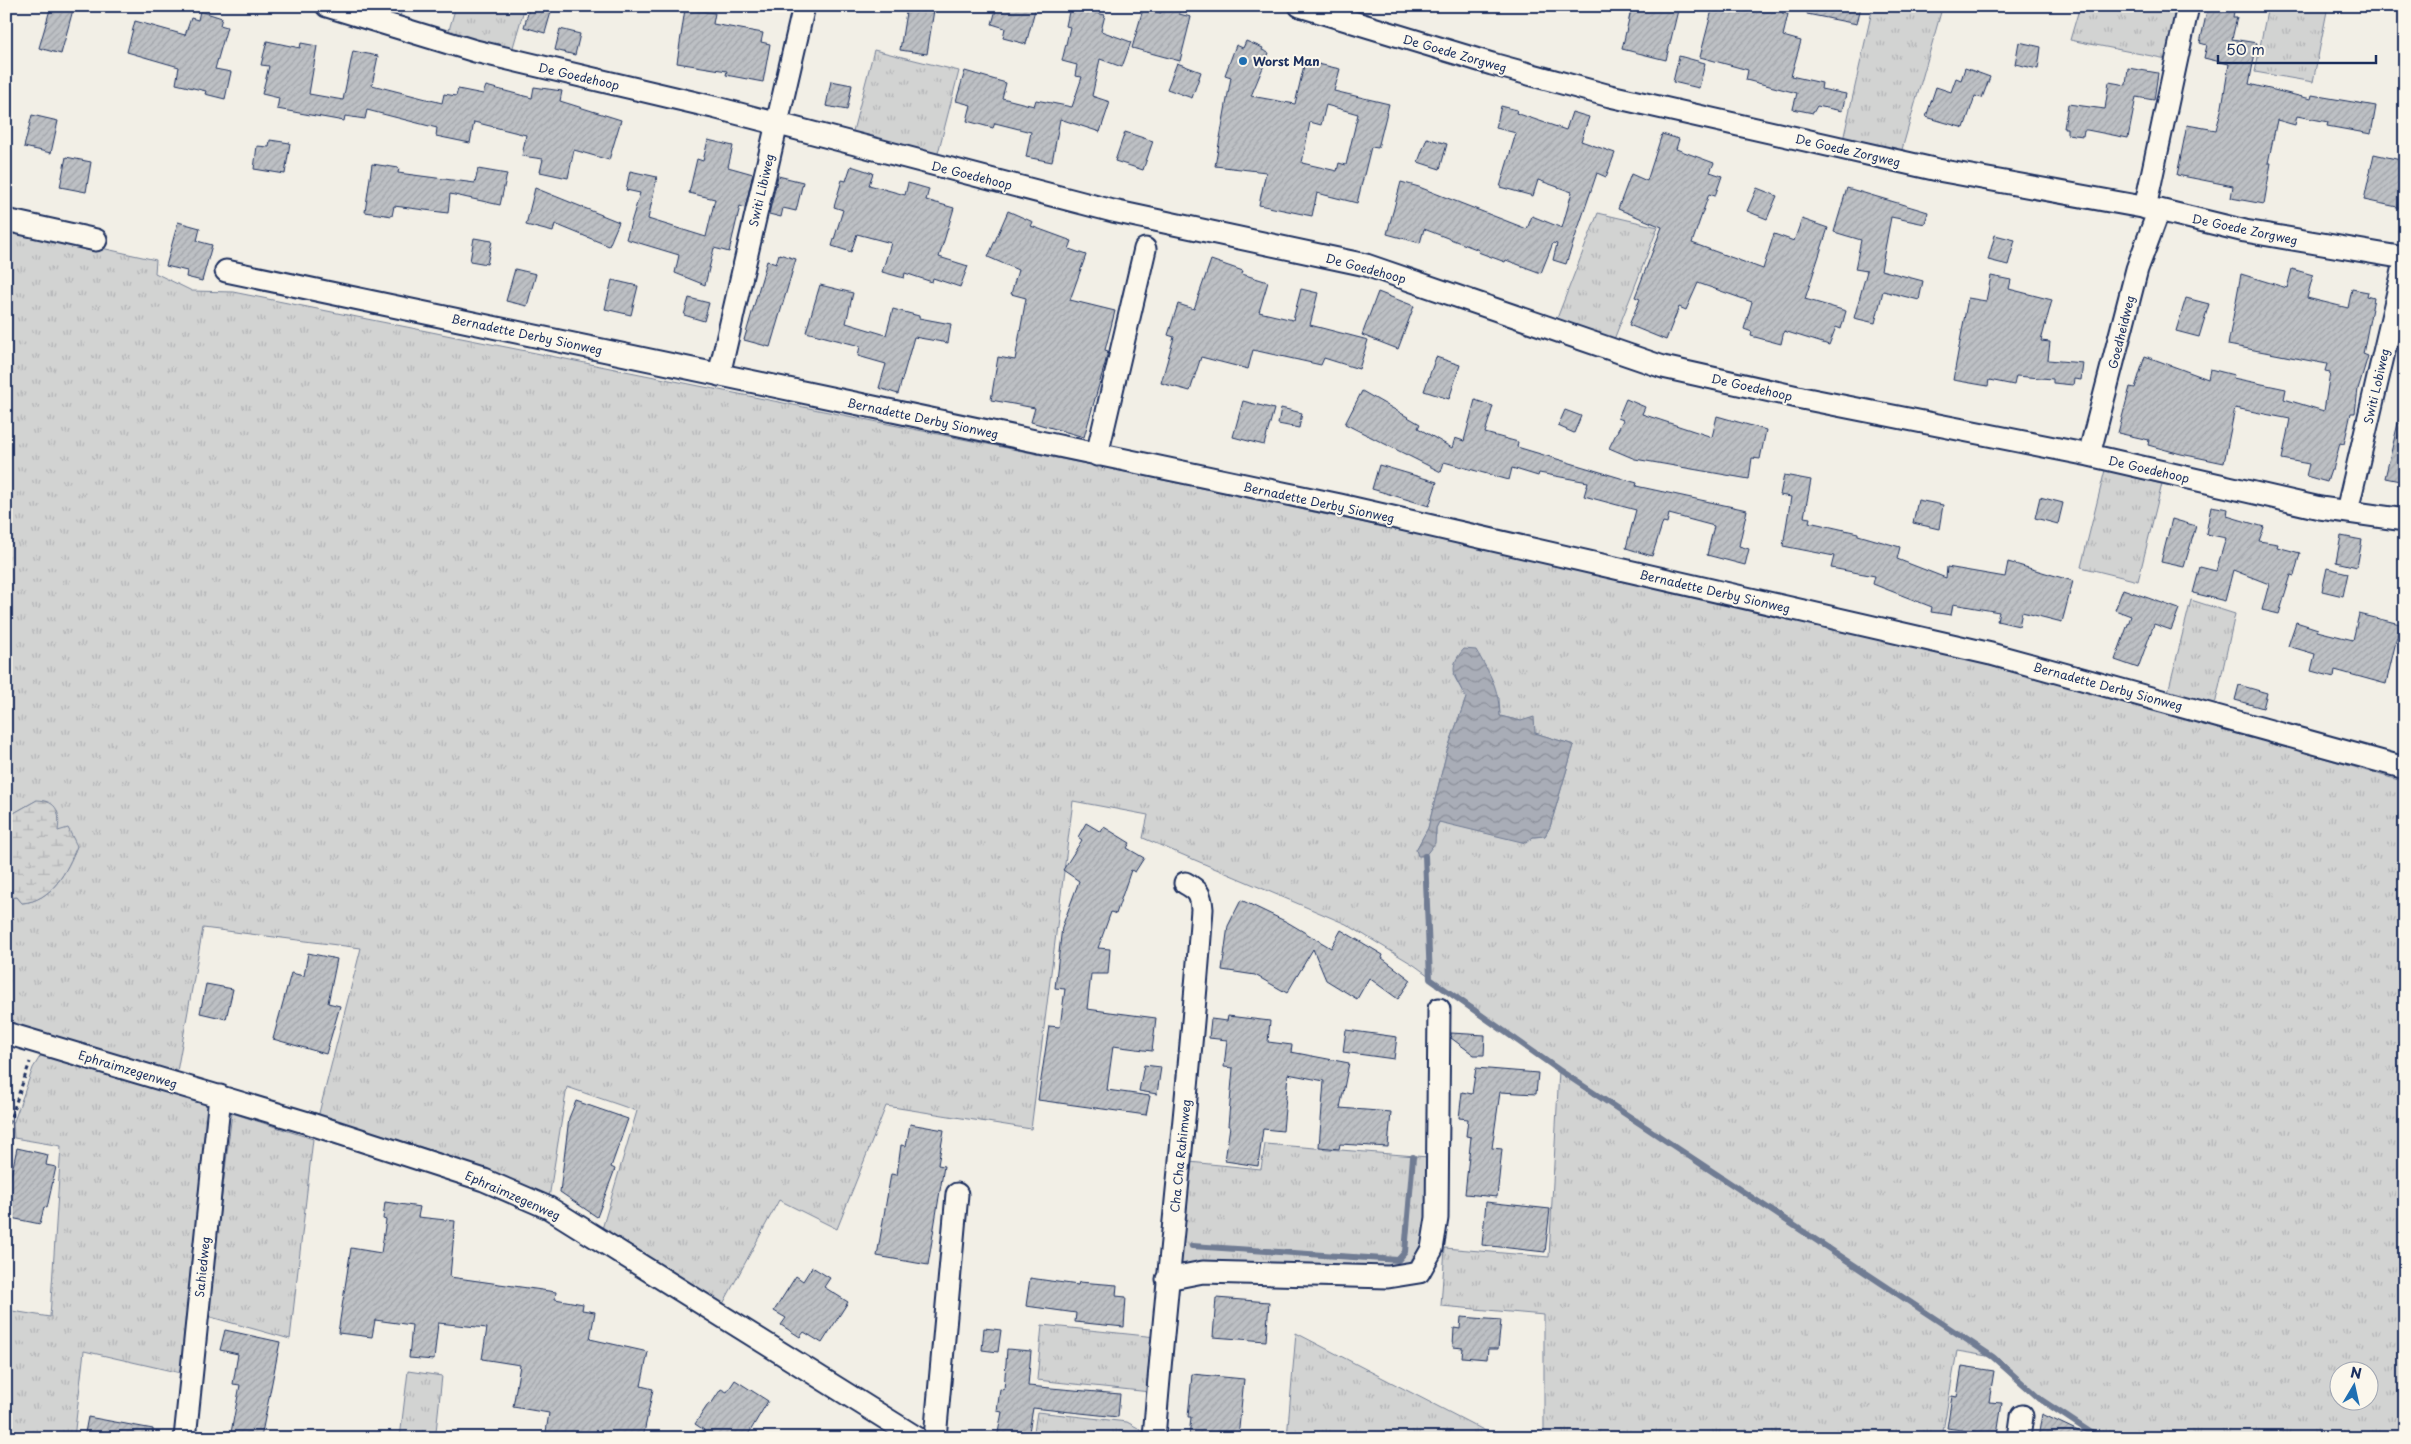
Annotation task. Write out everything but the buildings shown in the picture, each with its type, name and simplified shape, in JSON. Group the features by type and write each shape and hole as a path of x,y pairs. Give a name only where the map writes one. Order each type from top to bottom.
{"street":[{"name":"De Goedehoop","path":"327,6 475,51 713,107 776,125 1113,211 1366,265 1663,367 1802,398 2089,455 2320,508 2405,520"},
{"name":"Switi Libiweg","path":"719,375 804,6"},
{"name":"De Goede Zorgweg","path":"1300,6 1492,64 1610,96 1938,170 2152,209 2244,231 2405,260"},
{"name":"Goedheidweg","path":"2089,455 2152,209 2188,6"},
{"path":"6,220 96,240"},
{"path":"1097,455 1145,249"},
{"name":"Switi Lobiweg","path":"2347,511 2405,260"},
{"name":"Bernadette Derby Sionweg","path":"226,270 1340,505 1991,654 2405,768"},
{"name":"Cha Cha Rahimweg","path":"1154,1438 1167,1279 1192,1049 1202,909 1202,897 1197,889 1185,883"},
{"path":"1167,1279 1203,1272 1388,1276 1419,1272 1432,1250 1437,1218 1439,1009"},
{"name":"Ephraimzegenweg","path":"6,1033 220,1096 484,1180 549,1208 906,1435"},
{"name":"Sahiedweg","path":"185,1438 220,1096"},
{"path":"935,1438 957,1194"},
{"path":"2019,1438 2022,1416"}],"path":[{"path":"8,1140 8,1125 37,1042"}],"green space":[{"path":"356,6 403,6 399,20"},
{"path":"456,6 525,6 511,54 447,37"},
{"path":"1873,6 1912,6 1941,12 1901,153 1843,140"},
{"path":"2080,6 2185,6 2177,61 2070,40"},
{"path":"2268,6 2328,6 2313,82 2255,72"},
{"path":"874,50 959,71 937,157 852,135"},
{"path":"1598,213 1658,227 1613,342 1556,321"},
{"path":"6,227 156,260 155,273 192,291 233,292 1116,470 1502,552 1976,662 2273,743 2405,782 2405,1438 2099,1438 2040,1399 1993,1357 1957,1351 1943,1431 1986,1438 1544,1438 1544,1315 1441,1306 1445,1248 1549,1257 1559,1070 1414,965 1346,924 1143,838 1148,815 1073,801 1031,1129 886,1106 837,1229 779,1200 723,1304 602,1229 637,1111 567,1087 549,1198 493,1173 436,1152 318,1117 361,948 203,928 176,1077 6,1024 6,898 17,897 22,903 42,897 57,883 77,846 58,832 37,800 14,813 6,814","holes":["1453,674 1499,698 1500,716 1521,721 1535,733 1574,745 1550,827 1545,836 1533,837 1439,822 1436,828 1436,835 1416,850 1428,828 1447,751 1466,698"]},
{"path":"2105,470 2162,484 2138,581 2081,567"},
{"path":"2191,600 2235,614 2215,705 2168,692"},
{"path":"37,800 54,806 59,819 58,831 68,828 77,846 63,874 50,891 33,901 22,903 17,897 6,898 6,814 14,813"},
{"path":"41,1055 203,1103 207,1105 210,1112 185,1374 84,1351 74,1438 6,1438 6,1310 50,1317 61,1146 14,1138 13,1124 33,1068"},
{"path":"232,1113 313,1139 290,1339 207,1316"},
{"path":"1265,1144 1428,1157 1430,1192 1428,1219 1422,1243 1415,1255 1406,1263 1392,1270 1176,1268 1189,1162 1261,1169"},
{"path":"1042,1325 1156,1337 1150,1392 1037,1380"},
{"path":"1296,1333 1499,1438 1287,1438"},
{"path":"408,1371 442,1376 436,1432 470,1438 400,1438"},
{"path":"1037,1412 1127,1422 1138,1428 1146,1438 1033,1438"}],"water":[{"path":"1464,649 1476,650 1486,667 1493,681 1500,716 1521,721 1534,717 1535,733 1574,745 1550,827 1545,836 1533,837 1526,843 1439,822 1436,828 1435,843 1425,856 1418,856 1416,850 1428,828 1447,751 1466,698 1454,673 1455,662"}],"waterway":[{"path":"1425,856 1430,979 1559,1070 1993,1357 2040,1399 2099,1438"},
{"path":"1192,1246 1398,1260 1405,1252 1413,1157"}],"place":[{"name":"Worst Man","path":"1243,61"}]}
